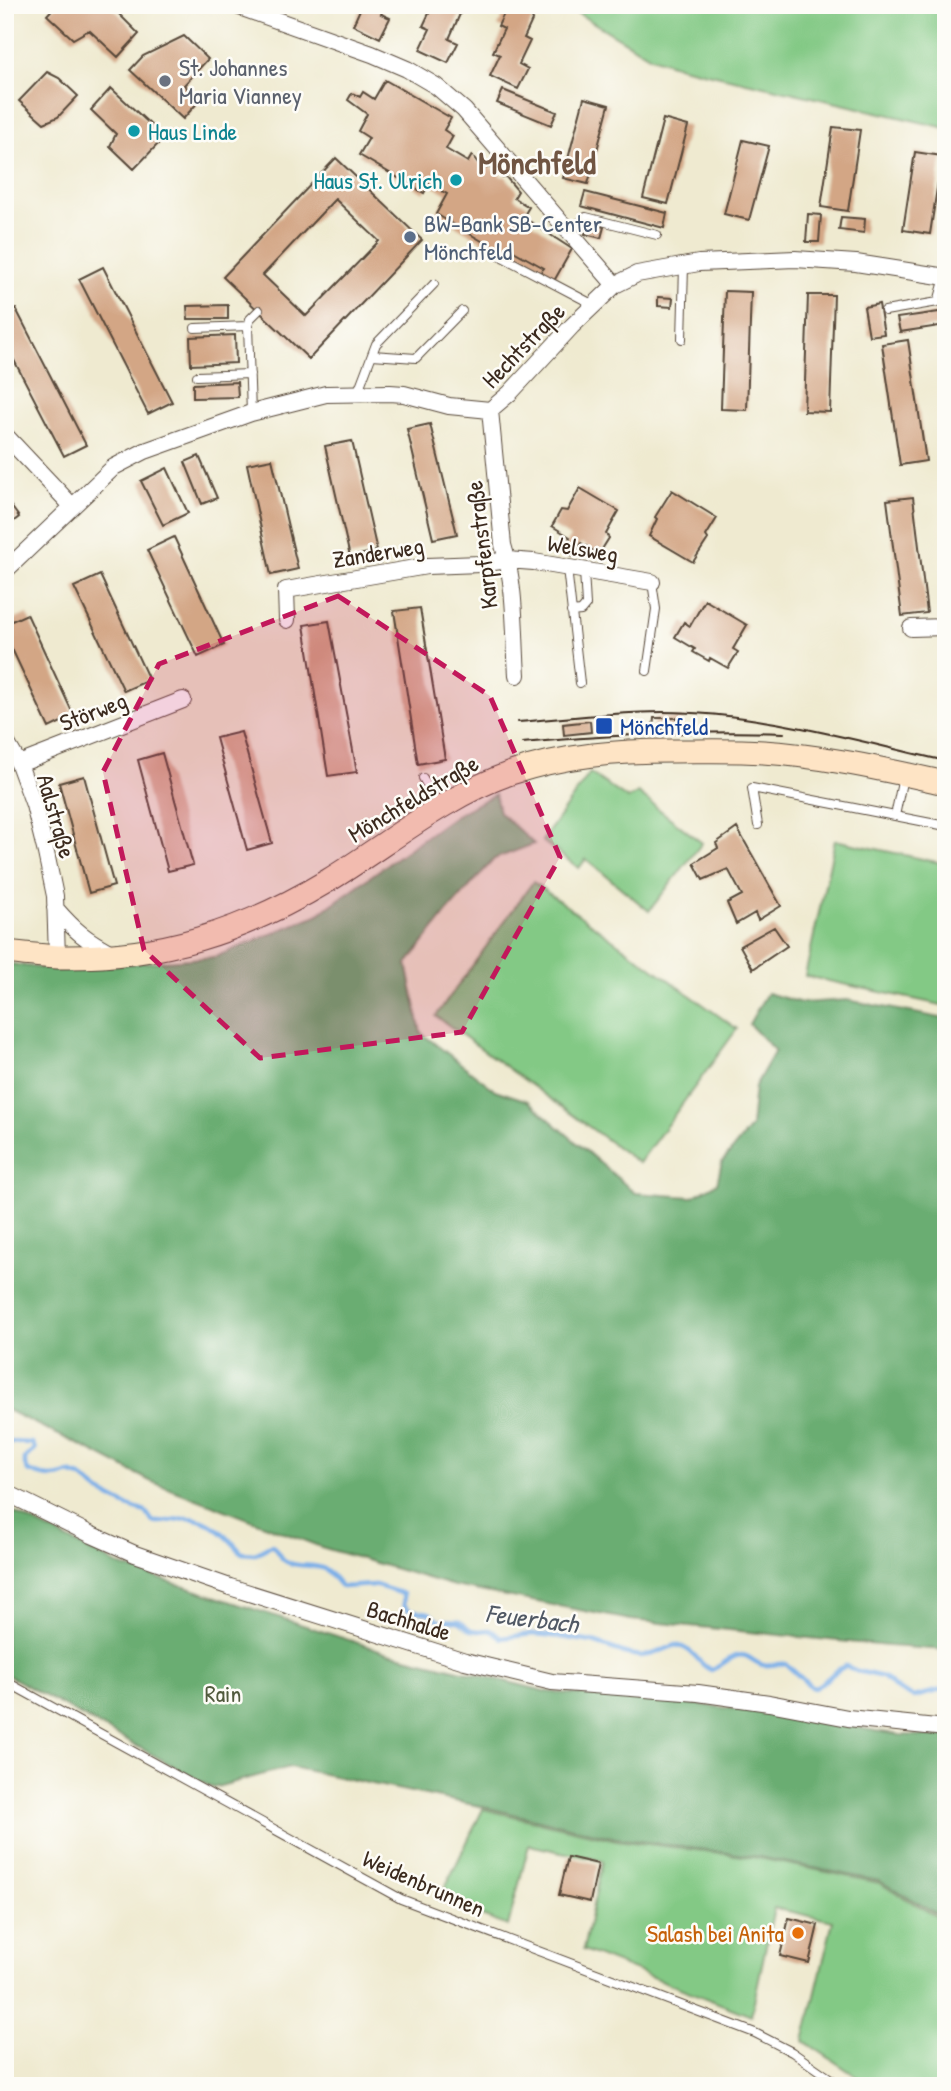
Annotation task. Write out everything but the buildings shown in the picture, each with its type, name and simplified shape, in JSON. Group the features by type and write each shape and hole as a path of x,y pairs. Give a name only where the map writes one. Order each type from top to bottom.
{"main road":[{"name":"Mönchfeldstraße","path":"5,952 57,957 114,954 152,951 202,940 284,906 441,808 492,781 567,758 634,751 764,752 833,761 946,783"}],"street":[{"path":"234,5 372,54 407,69 436,86 464,110 615,285"},
{"name":"Hechtstraße","path":"5,571 114,467 145,450 251,412 326,394 404,394 449,406 490,410 510,393 615,285 637,274 706,263 795,259 856,263 945,277"},
{"name":"Karpfenstraße","path":"490,410 517,675"},
{"path":"5,435 72,506"},
{"name":"Welsweg","path":"507,560 652,582"},
{"name":"Zanderweg","path":"287,620 286,590 427,566 507,560"},
{"path":"911,628 946,627"},
{"name":"Störweg","path":"19,764 183,700"},
{"name":"Aalstraße","path":"5,740 19,764 34,805 53,885 57,957"},
{"path":"55,908 74,930 88,941 114,954"},
{"name":"Bachhalde","path":"5,1492 135,1554 465,1661 552,1682 698,1693 848,1718 946,1727"}],"lane":[{"path":"570,231 586,217 657,235"},
{"path":"491,251 594,306"},
{"path":"682,339 684,266"},
{"path":"885,311 938,302 945,277"},
{"path":"358,394 376,344 434,284"},
{"path":"251,412 248,326 250,319 259,310"},
{"path":"372,355 416,358 462,311"},
{"path":"195,328 248,326"},
{"path":"197,376 250,374"},
{"path":"567,568 580,683"},
{"path":"572,612 581,611 586,604 584,571"},
{"path":"647,670 656,609 652,582"},
{"path":"895,816 903,774"},
{"path":"423,778 441,808"},
{"path":"758,825 752,789 946,826"},
{"name":"Weidenbrunnen","path":"5,1681 401,1899 755,2033 792,2052 841,2086"}],"highlighted area":[{"path":"338,596 490,696 560,857 462,1032 260,1058 144,950 103,772 159,664"}],"green space":[{"path":"564,5 946,5 946,128 681,67 651,57"},
{"path":"590,773 628,799 638,793 702,843 649,911 586,859 579,868 542,841"},
{"path":"495,794 499,812 534,844 494,859 448,911 407,964 421,1033 495,1090 528,1101 635,1193 692,1197 717,1183 722,1162 751,1127 755,1086 775,1051 749,1024 767,993 802,1003 847,1000 946,1019 946,1650 631,1620 454,1586 321,1547 150,1481 5,1409 5,963 55,970 215,957 317,915 454,816"},
{"path":"835,840 946,864 946,1006 805,976"},
{"path":"533,882 737,1029 639,1163 436,1016"},
{"name":"Rain","path":"5,1508 121,1566 389,1653 549,1692 777,1714 900,1735 946,1736 946,1919 879,1881 759,1857 616,1838 484,1807 290,1767 213,1788 5,1674"},
{"path":"483,1809 616,1840 759,1858 879,1883 946,1922 946,2050 938,2086 871,2086 804,2041 833,1921 774,1908 751,2016 583,1950 603,1861 529,1845 508,1926 439,1900"}],"waterway":[{"name":"Feuerbach","path":"5,1442 32,1443 35,1449 25,1459 28,1471 48,1477 69,1473 81,1477 100,1492 146,1512 153,1522 186,1518 202,1521 224,1535 242,1553 255,1554 272,1545 287,1562 322,1568 342,1587 375,1585 400,1593 403,1594 404,1605 409,1610 429,1613 439,1620 459,1621 471,1630 489,1630 501,1638 546,1635 593,1642 641,1656 676,1645 688,1650 711,1670 733,1657 744,1655 763,1665 786,1664 814,1688 846,1666 883,1677 894,1687 913,1697 946,1689"}],"tram line":[{"path":"518,722 626,713 698,713 770,722 946,761"},
{"path":"522,743 653,734 784,733"}],"place":[{"name":"St. Johannes Maria Vianney","path":"165,81"},
{"name":"Haus Linde","path":"134,131"},
{"name":"Haus St. Ulrich","path":"456,180"},
{"name":"BW-Bank SB-Center Mönchfeld","path":"410,237"},
{"name":"Mönchfeld","path":"604,726"},
{"name":"Salash bei Anita","path":"798,1933"}],"district":[{"name":"Mönchfeld","path":"537,162"}]}
